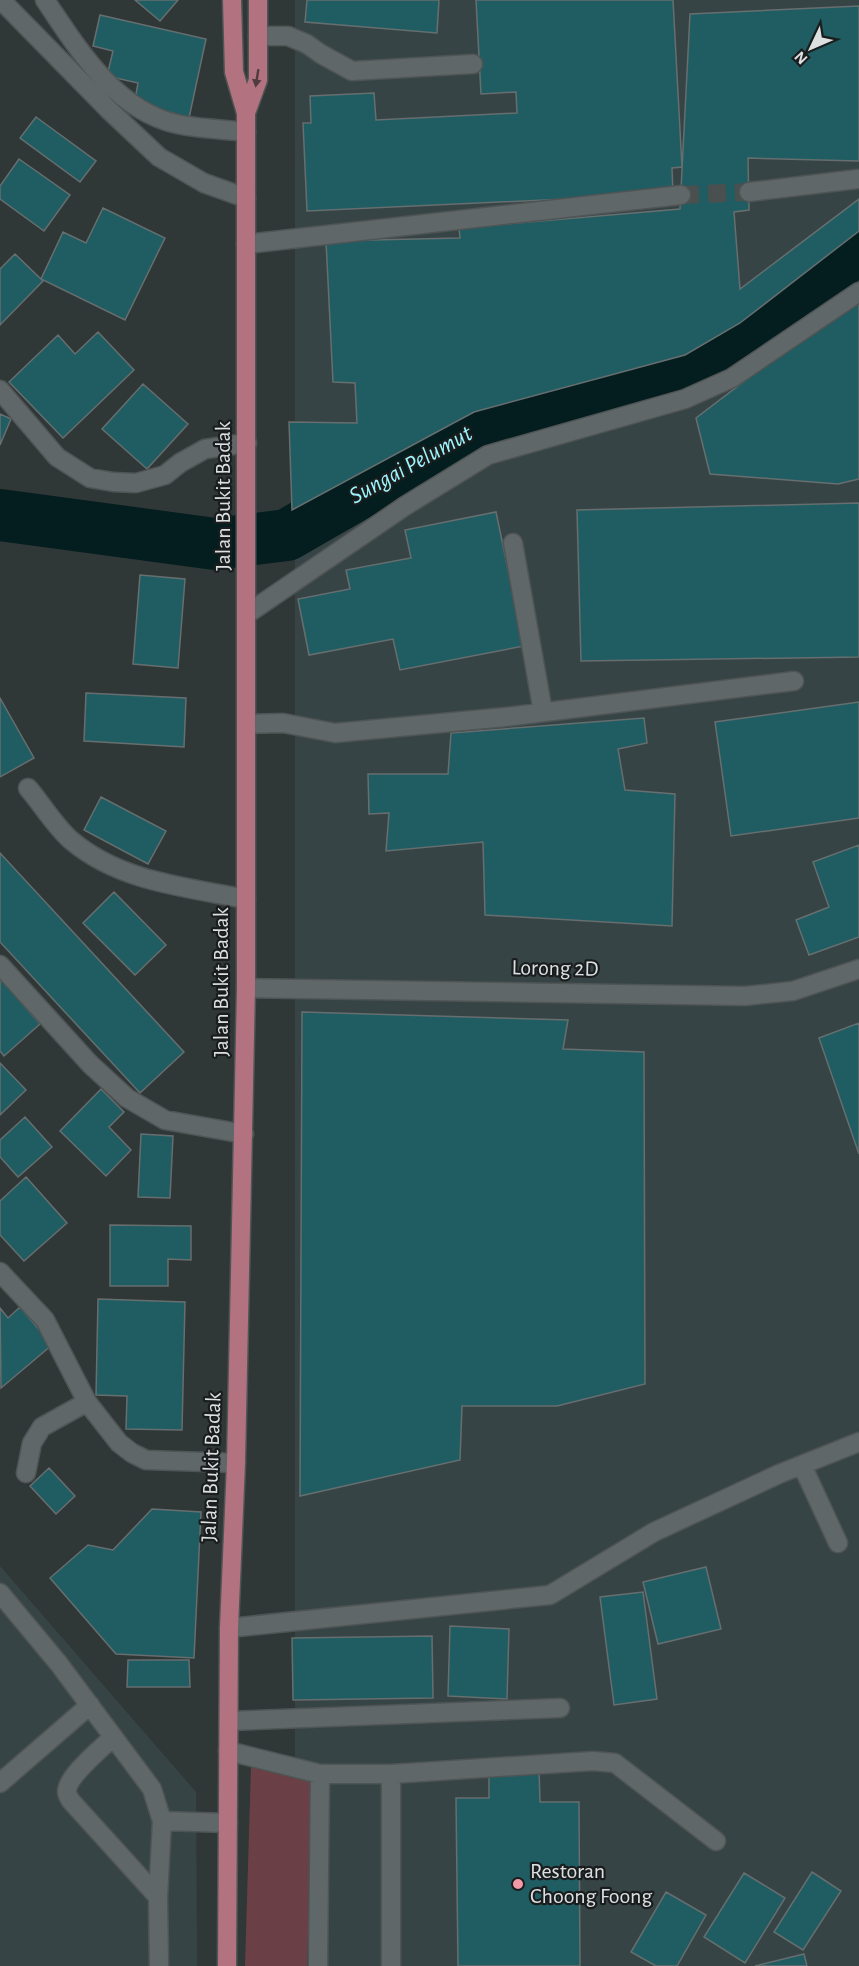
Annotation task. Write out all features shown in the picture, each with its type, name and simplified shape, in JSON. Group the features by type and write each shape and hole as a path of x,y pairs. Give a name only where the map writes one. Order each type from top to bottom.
{"main road":[{"name":"Jalan Bukit Badak","path":"227,1966 229,1628 236,1463 244,1134 247,724 246,112 234,72 232,0"},
{"path":"246,112 258,80 258,0"}],"street":[{"path":"1,0 108,110 159,157 204,183 246,198"},
{"path":"45,0 109,85 127,100 156,117 177,124 246,132"},
{"path":"258,36 288,36 307,44 352,71 473,64"},
{"path":"748,192 858,179"},
{"path":"246,244 681,195"},
{"path":"247,614 405,506 488,455 685,399 732,378 859,292"},
{"path":"0,390 57,457 90,478 136,483 165,475 180,463 205,449 247,443"},
{"path":"513,543 543,712"},
{"path":"247,724 283,723 335,733 543,712 794,681"},
{"path":"28,788 71,840 104,864 135,876 246,899"},
{"path":"0,965 90,1064 127,1098 165,1120 244,1134"},
{"name":"Lorong 2D","path":"246,988 745,996 792,991 859,969"},
{"path":"0,1272 45,1320 87,1402 119,1443 132,1453 147,1460 236,1463"},
{"path":"26,1473 32,1443 42,1427 87,1402"},
{"path":"229,1628 550,1595 654,1532 802,1465 859,1442"},
{"path":"802,1465 838,1543"},
{"path":"0,1593 60,1664 152,1789 162,1821 158,1897 159,1966"},
{"path":"0,1783 90,1705"},
{"path":"229,1721 560,1708"},
{"path":"112,1737 78,1771 70,1781 67,1791 71,1801 158,1897"},
{"path":"228,1750 320,1774 391,1774 593,1761 615,1763 716,1841"},
{"path":"318,1966 320,1774"},
{"path":"391,1774 391,1966"},
{"path":"162,1821 228,1823"}],"shaded area":[{"path":"295,0 859,0 859,1966 295,1966"},
{"path":"0,1566 196,1792 197,1966 0,1966"},
{"path":"251,1766 313,1780 307,1966 245,1966"}],"building":[{"path":"135,0 178,0 160,21"},
{"path":"307,0 439,0 437,33 305,22"},
{"path":"476,0 673,0 682,167 672,168 673,194 307,211 303,123 311,123 310,96 374,93 376,120 517,113 516,92 481,94"},
{"path":"859,6 859,161 748,158 749,210 734,212 740,289 859,199 859,231 740,323 685,355 474,412 292,510 289,422 357,423 355,383 333,382 326,241 460,238 459,228 680,209 690,14"},
{"path":"100,15 206,39 189,118 134,105 138,83 107,76 113,51 93,46"},
{"path":"36,117 96,161 80,182 20,138"},
{"path":"19,159 70,195 44,231 0,199 0,186"},
{"path":"103,208 165,238 125,320 41,279 63,232 86,243"},
{"path":"15,254 43,281 0,325 0,269"},
{"path":"859,294 859,479 838,484 710,474 696,418"},
{"path":"98,332 134,370 63,438 9,382 58,335 75,354"},
{"path":"143,384 188,424 147,469 102,429"},
{"path":"0,414 11,419 0,445"},
{"path":"859,503 859,657 581,661 577,510"},
{"path":"496,512 524,646 400,670 393,639 309,655 298,599 350,589 346,570 411,558 405,530"},
{"path":"140,575 185,579 178,668 133,664"},
{"path":"86,693 186,698 184,747 84,741"},
{"path":"0,698 34,758 0,777"},
{"path":"859,702 859,818 731,836 715,722"},
{"path":"644,718 647,743 618,749 625,790 675,794 672,926 485,915 483,842 386,851 389,813 369,814 368,774 448,774 451,733"},
{"path":"101,797 166,831 148,864 84,830"},
{"path":"859,845 859,937 809,955 796,920 829,907 813,862"},
{"path":"0,853 184,1052 140,1093 0,942"},
{"path":"114,892 166,945 135,975 83,923"},
{"path":"0,978 40,1024 4,1056 0,1051"},
{"path":"302,1012 568,1020 563,1049 644,1052 645,1384 557,1406 462,1406 460,1460 300,1496"},
{"path":"859,1023 859,1154 819,1038"},
{"path":"0,1063 26,1090 0,1115"},
{"path":"101,1089 124,1112 109,1127 131,1150 106,1176 60,1131"},
{"path":"25,1117 52,1147 18,1177 0,1157 0,1140"},
{"path":"141,1134 173,1136 170,1198 138,1197"},
{"path":"26,1177 67,1223 24,1261 0,1235 0,1201"},
{"path":"110,1225 191,1226 191,1260 168,1259 168,1286 110,1286"},
{"path":"98,1299 185,1302 182,1430 126,1429 127,1396 96,1395"},
{"path":"20,1307 52,1345 1,1388 0,1308 8,1318"},
{"path":"49,1468 75,1496 56,1514 30,1486"},
{"path":"152,1509 201,1512 194,1658 116,1654 50,1578 88,1545 113,1550"},
{"path":"706,1567 721,1629 658,1644 643,1582"},
{"path":"643,1592 657,1699 614,1705 600,1597"},
{"path":"450,1626 509,1629 507,1699 448,1696"},
{"path":"432,1636 433,1698 293,1700 292,1638"},
{"path":"128,1660 189,1660 190,1687 127,1687"},
{"name":"Restoran Choong Foong","path":"539,1768 540,1802 579,1802 580,1966 458,1966 456,1798 489,1798 489,1771"},
{"path":"812,1872 841,1891 803,1950 774,1932"},
{"path":"744,1873 785,1898 745,1963 704,1937"},
{"path":"666,1892 706,1915 677,1966 656,1966 631,1952"},
{"path":"804,1954 807,1966 755,1966"}],"waterway":[{"name":"Sungai Pelumut","path":"0,515 215,544 287,535 469,430 696,367 859,248"}],"tunnel":[{"path":"681,195 749,192"}],"place":[{"name":"Restoran Choong Foong","path":"518,1884"}]}
